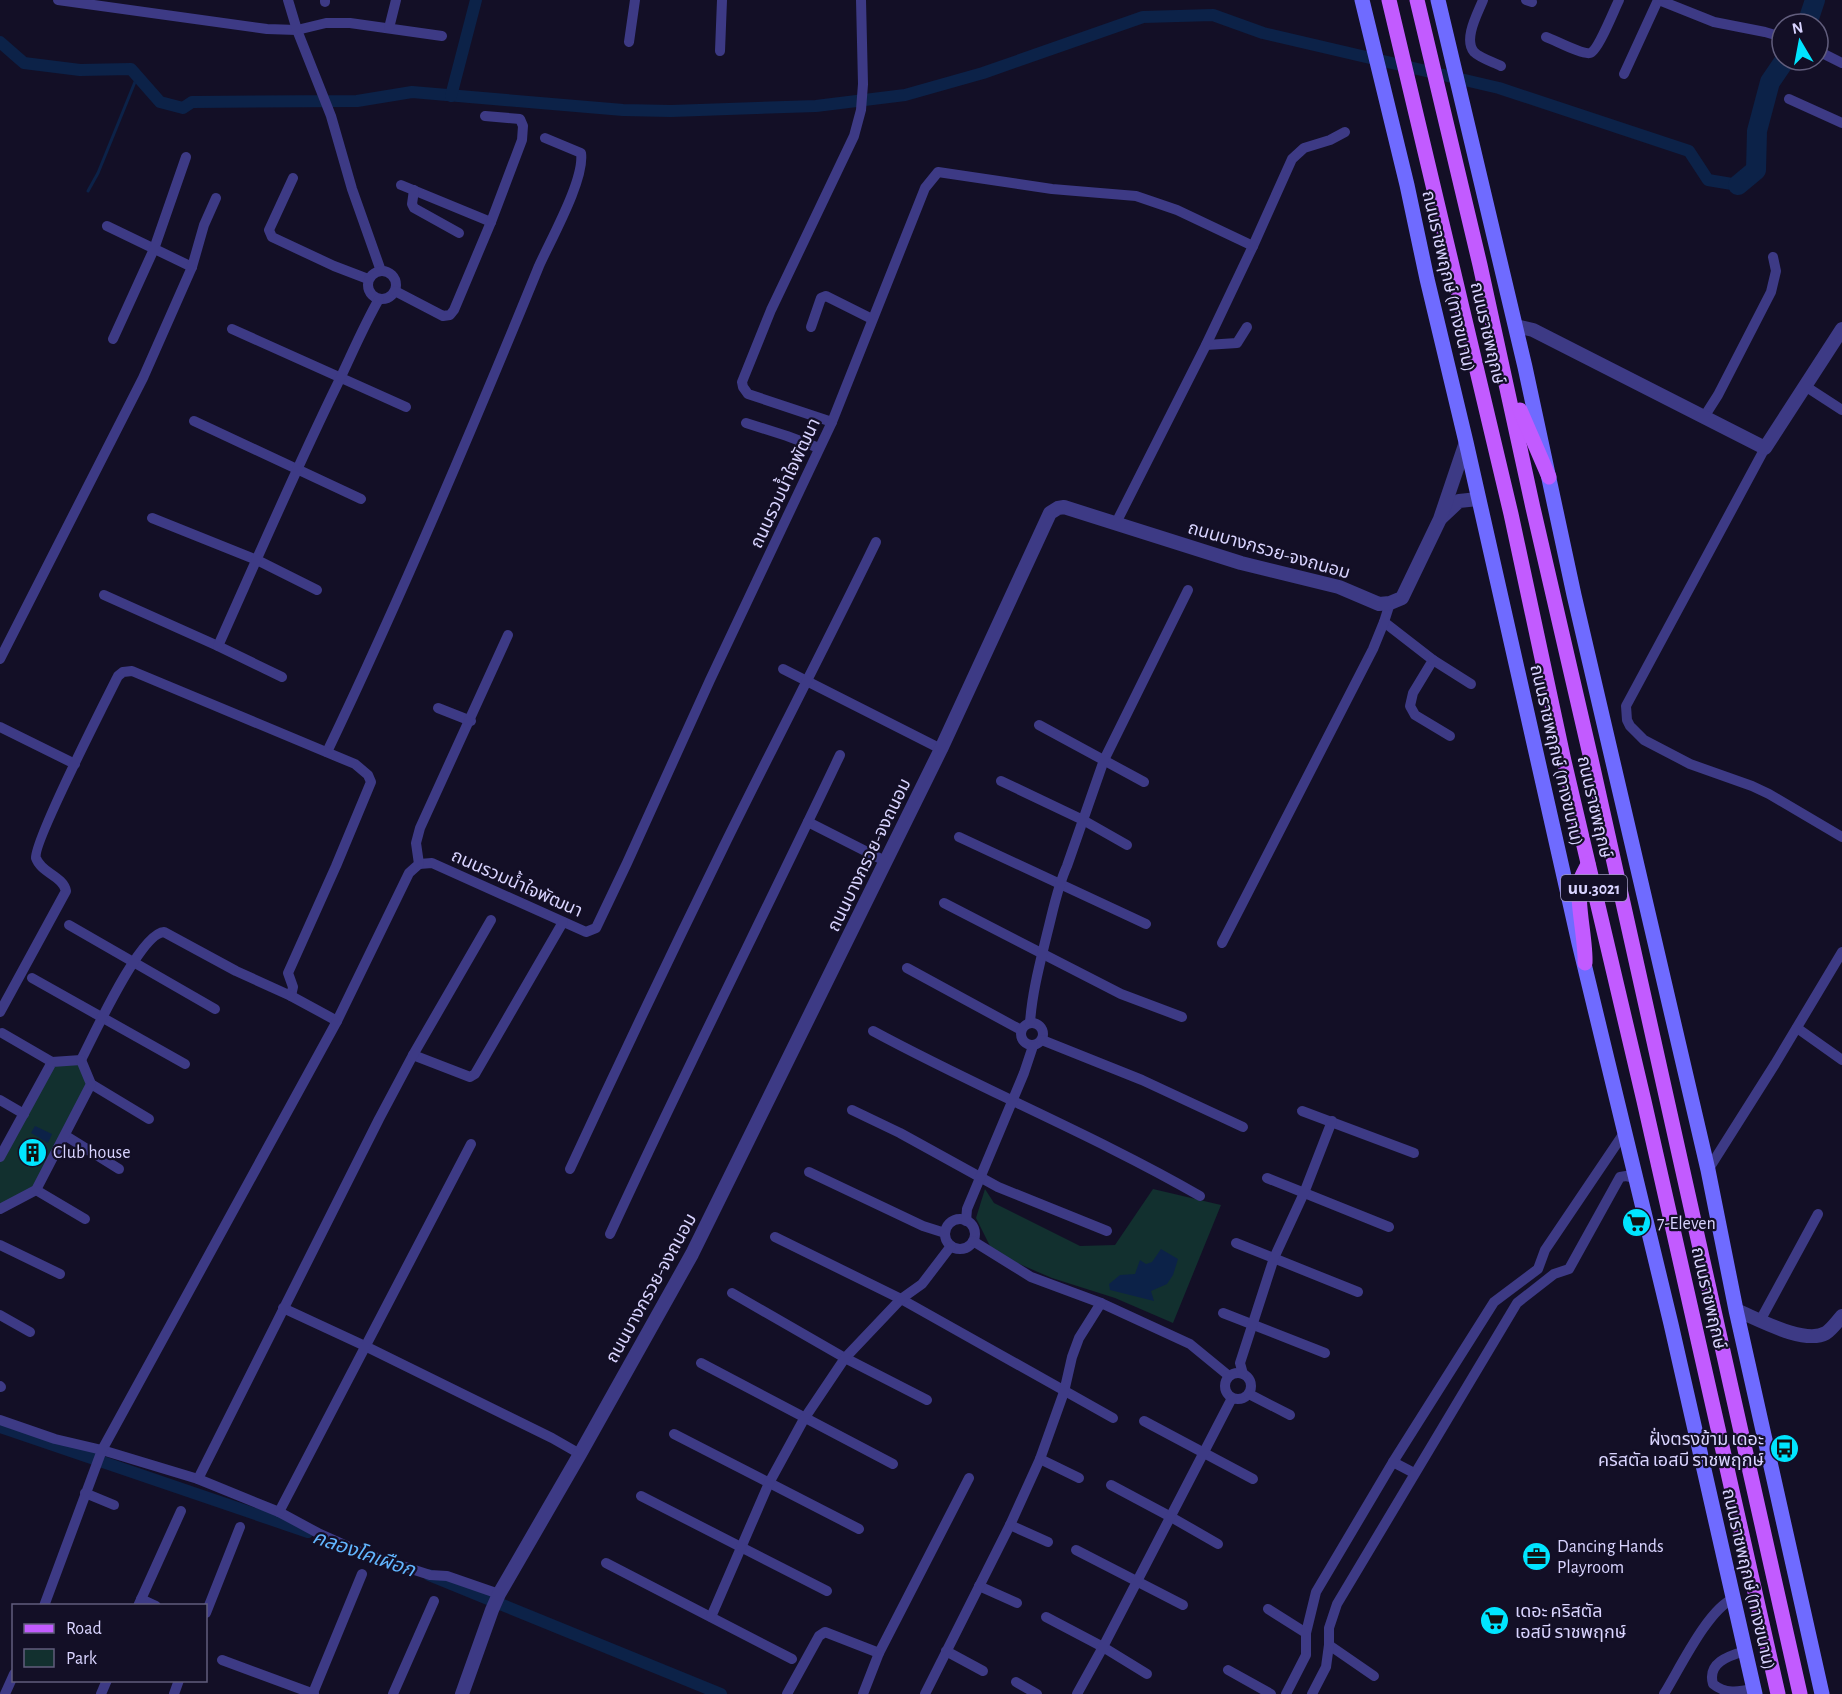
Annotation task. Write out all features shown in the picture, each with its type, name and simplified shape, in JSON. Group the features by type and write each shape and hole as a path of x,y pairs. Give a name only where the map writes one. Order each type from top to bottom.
{"main road":[{"name":"ถนนราชพฤกษ์ (ทางขนาน)","path":"1362,0 1407,185 1579,943 1675,1342 1754,1691"},
{"name":"ถนนราชพฤกษ์","path":"1389,0 1511,514 1564,761 1644,1101 1778,1694"},
{"name":"ถนนราชพฤกษ์","path":"1417,0 1506,377 1540,540 1592,759 1728,1375 1802,1694"},
{"name":"นบ.3021","path":"1438,0 1516,326 1574,595 1708,1170 1736,1310 1822,1694"},
{"path":"1506,377 1549,477"},
{"path":"1585,963 1586,947 1580,881 1588,864"}],"street":[{"path":"58,0 267,29 297,30 326,24 350,23 442,36"},
{"path":"288,0 297,30 331,116 352,189 381,271"},
{"path":"389,28 396,0"},
{"path":"629,42 635,0"},
{"path":"720,51 722,0"},
{"path":"832,422 748,394 742,382 771,310 854,136 861,110 863,84 861,0"},
{"path":"1483,0 1472,31 1471,46 1474,52 1501,66"},
{"path":"1546,37 1580,52 1591,53 1597,46 1618,0"},
{"path":"1624,74 1659,0 1714,22 1770,33"},
{"path":"1789,99 1842,123"},
{"path":"395,291 443,316 450,315 454,310 522,140 523,126 520,119 485,116"},
{"path":"1116,523 1206,345 1292,159 1304,148 1346,132"},
{"path":"327,752 376,649 576,184 582,160 581,153 545,138"},
{"path":"113,339 154,249 186,157"},
{"name":"ถนนรวมน้ำใจพัฒนา","path":"419,864 432,863 586,932 596,928 832,422 925,188 938,172 1052,189 1136,195 1177,210 1253,246"},
{"path":"293,178 269,230 272,237 368,279"},
{"path":"401,185 490,222"},
{"path":"414,190 412,200 414,208 459,232"},
{"path":"0,659 139,388 192,267 204,225 216,198"},
{"path":"106,226 192,267"},
{"path":"1704,417 1718,395 1771,292 1776,271 1773,257"},
{"path":"368,279 381,271"},
{"path":"368,279 370,292 379,299 390,298 395,291 396,282 390,274 381,271"},
{"path":"811,327 821,298 826,296 872,319"},
{"path":"218,646 296,469 362,328 379,299"},
{"path":"1516,326 1533,330 1765,448"},
{"path":"1206,345 1237,343 1247,327"},
{"path":"232,329 406,407"},
{"path":"1842,329 1765,448 1626,706 1627,720 1634,732 1644,740 1690,764 1769,794 1842,837"},
{"path":"1805,386 1842,410"},
{"path":"194,421 361,499"},
{"path":"746,423 819,448"},
{"path":"1222,943 1373,649 1390,603 1401,598 1440,519 1466,442"},
{"path":"1440,519 1459,501 1478,499"},
{"name":"ถนนบางกรวย-จงถนอม","path":"462,1694 496,1600 692,1254 941,749 1050,513 1064,507 1241,563 1339,587 1379,604 1390,603"},
{"path":"152,518 256,560 317,590"},
{"path":"570,1168 679,938 876,542"},
{"path":"1188,590 1104,760 1060,883 1022,1040 1025,1043 1037,1043 1142,1080 1243,1128"},
{"path":"104,595 282,677"},
{"path":"1384,622 1433,660 1471,684"},
{"path":"44,1604 101,1452 337,1021 410,873 419,864 416,843 420,828 471,721 508,635"},
{"path":"1433,660 1413,693 1410,706 1415,715 1450,736"},
{"path":"783,669 941,749"},
{"path":"0,1012 66,891 63,883 41,866 35,853 55,805 118,676 123,672 132,671 355,764 368,775 371,782 288,973 293,987 291,996"},
{"path":"438,708 471,721"},
{"path":"1039,724 1144,782"},
{"path":"0,727 75,764"},
{"path":"610,1234 676,1091 840,755"},
{"path":"1001,781 1083,820 1127,845"},
{"path":"808,822 885,861"},
{"path":"959,837 1146,924"},
{"path":"944,903 1121,994 1182,1017"},
{"path":"198,1479 413,1055 491,920"},
{"path":"413,1055 470,1077 475,1074 562,922"},
{"path":"69,925 215,1009"},
{"path":"149,1119 91,1084 81,1060 133,960 158,932 164,932 337,1021"},
{"path":"1708,1170 1842,952"},
{"path":"907,968 1026,1027 1037,1025 1043,1036 1037,1043 1011,1101 967,1209 966,1221"},
{"path":"32,978 184,1064"},
{"path":"1797,1028 1842,1060"},
{"path":"873,1031 932,1063 1146,1165 1200,1196"},
{"path":"2,1033 52,1062 81,1060"},
{"path":"0,1157 52,1062"},
{"path":"0,1209 36,1190 91,1084"},
{"path":"0,1100 24,1114"},
{"path":"852,1110 900,1132 979,1178 1107,1231"},
{"path":"1302,1111 1414,1153"},
{"path":"1243,1374 1236,1373 1227,1379 1226,1392 1232,1398 1243,1398 1249,1394 1251,1382 1243,1374 1240,1362 1274,1258 1304,1193 1332,1121"},
{"path":"1286,1694 1306,1655 1306,1633 1316,1592 1393,1462 1494,1302 1538,1269 1545,1250 1624,1133"},
{"path":"66,1136 119,1169"},
{"path":"279,1512 471,1144"},
{"path":"808,1172 923,1226 945,1233"},
{"path":"1312,1694 1326,1667 1329,1628 1337,1604 1517,1303 1554,1274 1569,1269 1620,1177 1635,1178"},
{"path":"1267,1178 1389,1227"},
{"path":"36,1190 85,1219"},
{"path":"1761,1319 1818,1214"},
{"path":"966,1221 973,1228 973,1241 961,1249 951,1246 945,1233 953,1222 966,1221"},
{"path":"775,1236 901,1299 1113,1418"},
{"path":"973,1241 1031,1277 1101,1303 1190,1344 1230,1376"},
{"path":"1236,1243 1358,1292"},
{"path":"0,1245 60,1274"},
{"path":"711,1617 769,1483 804,1419 845,1358 901,1299 922,1284 951,1246"},
{"path":"732,1293 845,1358 927,1400"},
{"path":"925,1694 1010,1525 1040,1459 1064,1392 1079,1338 1101,1303"},
{"path":"283,1308 365,1346 580,1454"},
{"path":"1736,1310 1786,1331 1814,1337 1830,1330 1842,1316"},
{"path":"1223,1313 1325,1353"},
{"path":"0,1315 30,1332"},
{"path":"701,1363 893,1464"},
{"path":"1249,1394 1290,1415"},
{"path":"1077,1694 1104,1647 1232,1398"},
{"path":"0,1420 55,1439 198,1479 279,1512 318,1533 366,1554 430,1575 447,1576 474,1587 496,1600"},
{"path":"1144,1421 1253,1479"},
{"path":"674,1434 859,1529"},
{"path":"1040,1459 1079,1478"},
{"path":"1393,1462 1414,1473"},
{"path":"863,1694 879,1653 969,1478"},
{"path":"1111,1485 1218,1544"},
{"path":"85,1493 114,1505"},
{"path":"641,1496 826,1591"},
{"path":"139,1602 181,1511"},
{"path":"1010,1525 1048,1542"},
{"path":"207,1610 240,1527"},
{"path":"1076,1550 1183,1605"},
{"path":"606,1563 792,1659"},
{"path":"222,1660 313,1694 362,1574"},
{"path":"979,1586 1017,1603"},
{"path":"1664,1694 1716,1610 1733,1599"},
{"path":"393,1694 434,1601"},
{"path":"1268,1609 1306,1633"},
{"path":"1046,1617 1104,1647 1147,1674"},
{"path":"787,1694 819,1636 825,1632 879,1653"},
{"path":"1329,1646 1374,1676"},
{"path":"1745,1651 1719,1662 1712,1673 1713,1684 1724,1693 1754,1691"},
{"path":"946,1652 983,1671"},
{"path":"1228,1670 1271,1694"},
{"path":"5,1694 12,1678"},
{"path":"1016,1682 1037,1694"}],"green space":[{"path":"81,1060 91,1084 36,1190 0,1209 0,1157 52,1062"},
{"path":"985,1189 994,1203 1080,1246 1115,1245 1153,1189 1221,1205 1173,1323 1115,1298 1052,1278 1010,1260 991,1248 976,1218"}],"water":[{"path":"35,1126 52,1134 48,1143 31,1133"},
{"path":"1161,1249 1178,1259 1173,1275 1167,1284 1151,1291 1154,1301 1110,1290 1109,1284 1120,1275 1135,1274 1140,1260 1146,1264 1152,1262"}],"waterway":[{"path":"451,96 476,0"},
{"path":"1811,12 1815,0"},
{"path":"0,42 24,63 80,70 131,69 160,102 183,108 192,102 357,101 412,92 623,110 671,111 816,106 905,95 983,73 1143,17 1213,15 1263,33 1499,88 1689,151 1708,180 1738,185"},
{"path":"1738,185 1756,170 1757,131 1770,82 1777,72"},
{"path":"88,191 98,173 137,77"},
{"name":"คลองโคเผือก","path":"0,1427 308,1532"},
{"name":"คลองโคเผือก","path":"429,1575 721,1694"}],"place":[{"name":"Club house","path":"32,1152"},
{"name":"7-Eleven","path":"1636,1223"},
{"name":"ฝั่งตรงข้าม เดอะ คริสตัล เอสบี ราชพฤกษ์","path":"1785,1449"},
{"name":"Dancing Hands Playroom","path":"1536,1556"},
{"name":"เดอะ คริสตัล เอสบี ราชพฤกษ์","path":"1494,1621"}]}
